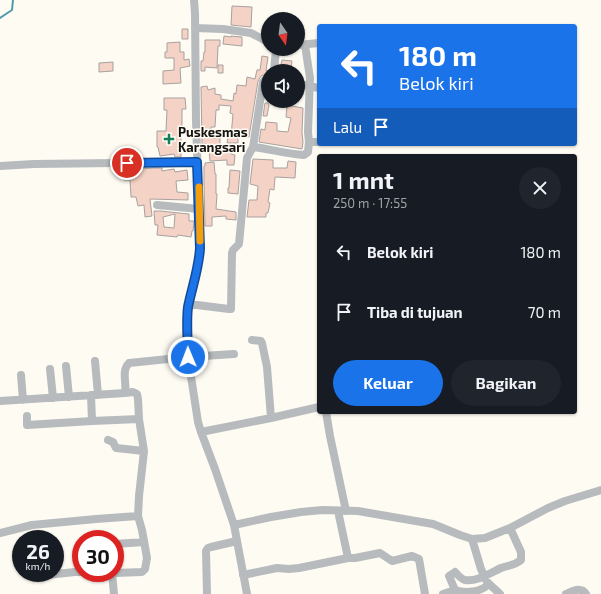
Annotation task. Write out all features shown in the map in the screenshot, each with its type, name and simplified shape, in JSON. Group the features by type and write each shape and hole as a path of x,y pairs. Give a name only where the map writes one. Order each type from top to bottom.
{"street":[{"path":"194,0 200,240 199,257 187,317 188,357 198,422 234,525 247,594"},
{"path":"195,28 223,29 251,33 261,38"},
{"path":"305,45 317,43"},
{"path":"253,146 282,153 304,155 308,152 308,132 315,87 305,54"},
{"path":"305,85 315,87"},
{"path":"189,304 231,309 232,251 239,244 247,158 253,146 261,99"},
{"path":"309,142 317,142"},
{"path":"0,166 34,164 197,162"},
{"path":"157,205 199,209"},
{"path":"252,340 261,341 262,343 267,367 271,418"},
{"path":"125,393 125,369 128,364 188,357 234,354"},
{"path":"92,421 95,361"},
{"path":"66,366 69,397"},
{"path":"50,369 53,398"},
{"path":"21,375 23,400"},
{"path":"0,401 133,392 137,394 144,451 138,516 147,558 145,569 142,572 124,573"},
{"path":"201,432 317,407"},
{"path":"326,414 342,510 348,558"},
{"path":"27,416 28,425 139,419"},
{"path":"108,440 113,442 116,448 144,451"},
{"path":"234,525 301,512 342,510 358,511 433,524 472,539 485,538 510,528 565,501 601,490"},
{"path":"0,533 32,525 138,516"},
{"path":"455,590 449,576 455,572 465,580 472,579 516,564 521,560 521,552 510,528"},
{"path":"472,539 481,569 487,582 500,594"},
{"path":"207,594 206,551 211,546 237,541"},
{"path":"124,543 144,542"},
{"path":"243,575 277,568 299,568 380,553 391,560 412,556 419,559 425,594"},
{"path":"114,582 114,594"},
{"path":"443,594 455,590 468,592 485,588 489,584"},
{"path":"566,594 580,589 584,590 586,594"}],"building":[{"path":"232,6 252,7 251,27 231,25"},
{"path":"182,29 188,29 188,39 182,39"},
{"path":"224,36 242,37 242,46 223,44"},
{"path":"205,40 220,40 220,46 218,46 217,68 205,67 205,71 201,71 201,61 203,61 205,52"},
{"path":"180,42 180,52 184,52 184,60 189,59 190,66 180,68 181,83 163,84 163,71 174,70 174,58 165,58 167,43"},
{"path":"262,56 268,57 267,64 261,64 261,76 258,81 249,137 238,136 238,143 227,143 228,137 231,136 233,114 230,113 231,106 219,105 219,110 216,110 215,127 211,127 211,138 220,138 220,149 232,150 231,154 235,155 234,165 227,165 227,160 210,161 209,150 206,151 206,144 202,144 201,87 207,86 208,90 215,88 215,94 221,95 221,99 233,101 234,93 236,94 237,85 246,86 247,77 255,79 257,70 260,70"},
{"path":"282,60 292,61 292,64 281,64"},
{"path":"113,62 113,71 99,72 99,63"},
{"path":"218,65 223,65 223,73 218,73"},
{"path":"164,98 185,98 186,109 182,109 181,157 175,157 174,154 160,156 157,147 157,131 166,131 167,110 164,110"},
{"path":"264,108 268,108 267,116 263,116"},
{"path":"287,108 303,108 302,149 259,142 261,129 265,130 266,122 277,123 277,131 288,132 291,118 286,117"},
{"path":"253,159 273,160 273,168 287,168 288,161 296,162 295,178 275,177 274,190 270,189 268,202 270,203 266,217 247,217 249,200 257,200 258,186 250,184"},
{"path":"214,162 217,194 216,209 236,212 236,220 226,219 226,216 212,217 212,226 205,226 204,166 205,163"},
{"path":"162,168 162,171 174,169 175,172 187,170 188,180 176,181 177,192 188,193 188,200 150,199 152,216 145,217 144,205 138,206 136,197 131,197 130,180 124,180 122,170 128,169 128,173 141,172 141,169"},
{"path":"230,170 240,171 238,194 228,193"},
{"path":"154,211 189,214 189,221 194,221 191,237 178,235 177,237 157,235 158,225 155,225","holes":["175,214 174,228 164,227 163,217"]}],"waterway":[{"path":"0,18 12,10 13,0"}],"slow traffic":[{"path":"199,187 200,241"}],"place":[{"name":"Puskesmas Karangsari","path":"169,139"}],"route":[{"path":"127,163 197,162 200,248 188,306 188,357"}]}
